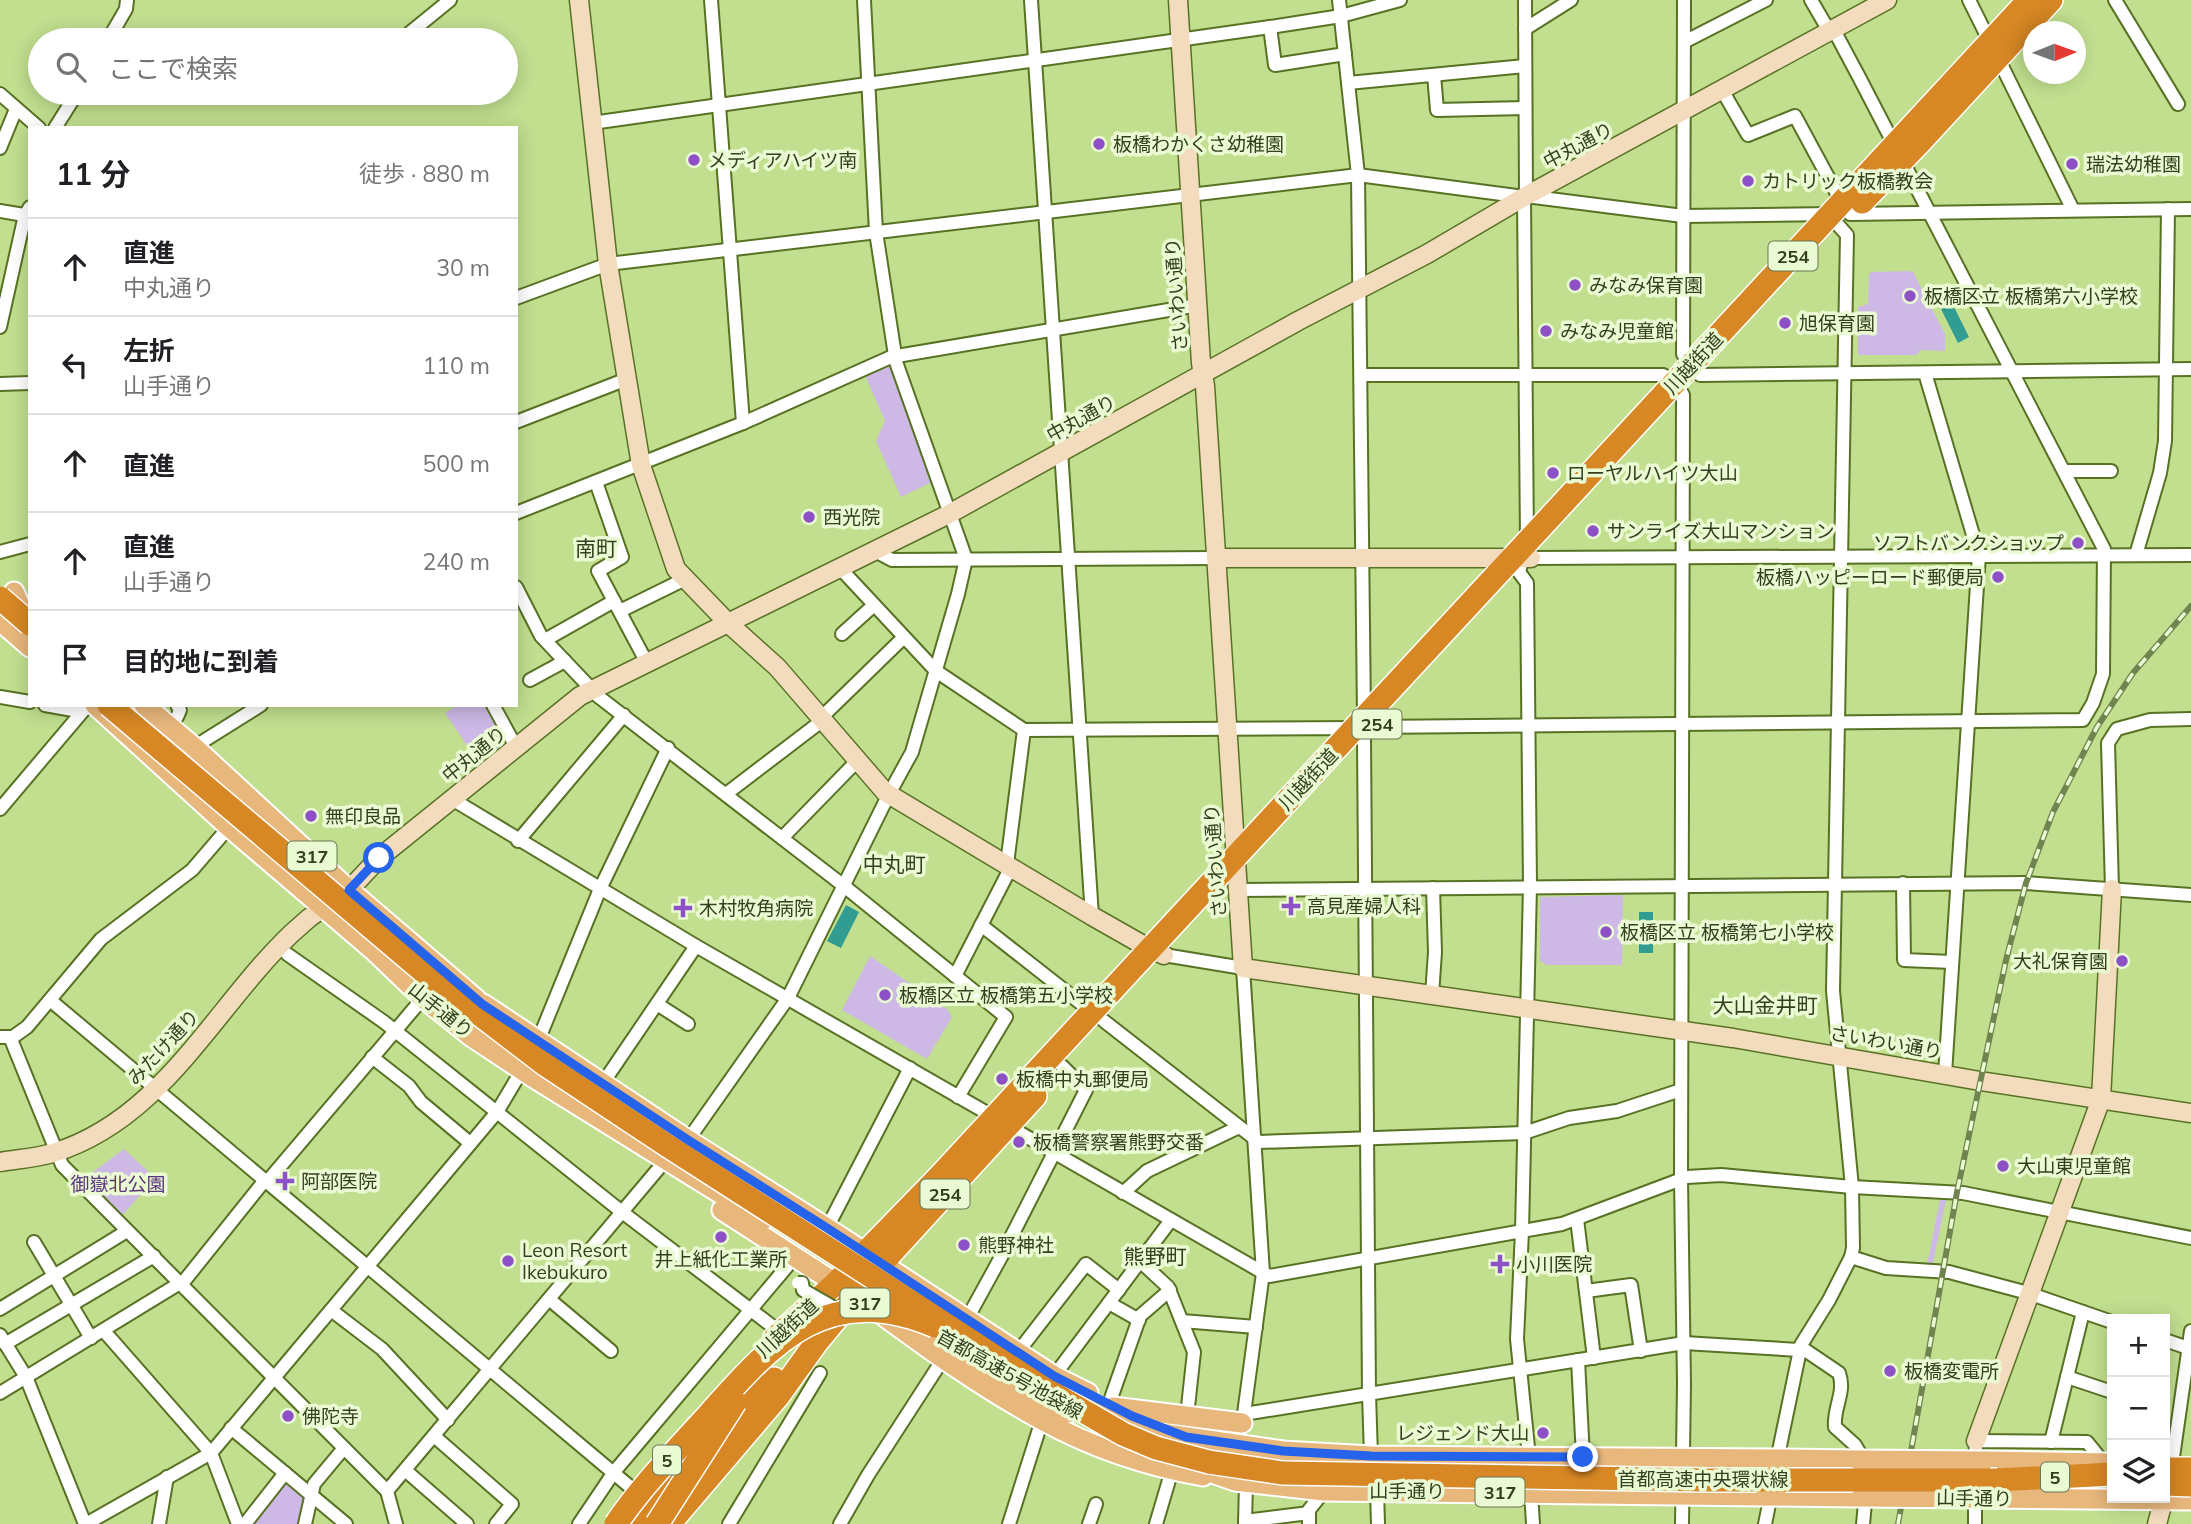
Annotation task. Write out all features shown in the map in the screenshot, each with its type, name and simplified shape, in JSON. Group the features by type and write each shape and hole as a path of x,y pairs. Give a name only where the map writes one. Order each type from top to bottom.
{"highway":[{"name":"川越街道","path":"1994,50 2029,0"},
{"name":"川越街道","path":"614,1524 635,1491 759,1353 835,1283 873,1258 995,1118 1236,875 1364,728 1840,214 1994,50 2051,0"},
{"path":"5,590 28,623"},
{"path":"0,618 28,639"},
{"name":"首都高速中央環状線","path":"128,707 275,830 474,1007 548,1063 1044,1384 1123,1432"},
{"name":"首都高速中央環状線","path":"128,707 423,971 546,1065 1043,1387 1156,1448 1209,1462 1309,1475 1708,1480 1990,1478 2107,1472"},
{"name":"川越街道","path":"995,1118 1062,1066 1098,1016"},
{"name":"川越街道","path":"668,1523 778,1396 816,1343 856,1296 873,1258"},
{"name":"首都高速5号池袋線","path":"614,1524 642,1489 769,1349 807,1325 846,1313 873,1311 899,1315 942,1329 1078,1409 1123,1432"},
{"name":"首都高速5号池袋線","path":"668,1523 732,1408 768,1361 780,1349 801,1336 825,1325 848,1319 884,1318 926,1327 954,1340 1075,1411 1123,1432"},
{"path":"642,1524 738,1415 767,1385 816,1343"},
{"path":"630,1524 686,1458 699,1419"},
{"path":"2173,1474 2191,1484"}],"main road":[{"path":"5,590 28,605"},
{"path":"0,618 16,621 23,613 5,590"},
{"path":"0,618 28,644"},
{"name":"山手通り","path":"97,707 229,827 373,950 423,998 472,1037 522,1070 832,1244"},
{"name":"山手通り","path":"130,707 167,724 349,890 482,1004 537,1045"},
{"name":"317","path":"537,1045 603,1083 688,1140 832,1244"},
{"name":"317","path":"537,1045 547,1058 832,1244 873,1258 1054,1376 1111,1406 1186,1437"},
{"name":"317","path":"522,1070 531,1082 856,1296 943,1359 1042,1420 1110,1450 1172,1470 1241,1482"},
{"name":"山手通り","path":"902,1285 1053,1382 1125,1421 1153,1432 1283,1451 1371,1456 1858,1460 1990,1478"},
{"name":"山手通り","path":"881,1296 1004,1379 1073,1416 1141,1448 1241,1482 1324,1491 1682,1494 1769,1507 1990,1478 2173,1474 2191,1500"},
{"path":"1111,1406 1187,1416 1243,1418"}],"street":[{"path":"115,28 126,9 127,0"},
{"path":"416,28 450,0"},
{"path":"579,0 608,264 626,379 641,465 674,563 685,579 728,623 772,662 889,794 1157,952 1243,968 1263,1273 1240,1444 1245,1522 1309,1518 1324,1491"},
{"path":"711,0 743,423"},
{"path":"688,1140 788,998 912,752 966,559 896,356 876,232 864,0"},
{"path":"1031,0 1092,916"},
{"name":"さいわい通り","path":"1178,0 1243,968 1839,1055 1986,1082 2191,1113"},
{"path":"1339,0 1359,176 1371,1456"},
{"path":"592,123 1270,27 1341,16 1400,0"},
{"path":"1525,0 1527,376 1522,557 1527,583 1530,886 1517,1339 1529,1457"},
{"path":"1525,29 1571,0"},
{"path":"1682,1524 1682,558 1687,379 1683,354 1684,0"},
{"path":"1684,42 1766,0"},
{"path":"839,567 936,671 1024,730 2083,720 2093,703 2103,674 2104,549 1836,34 1831,31 1811,0"},
{"name":"中丸通り","path":"323,907 349,890 379,858 575,700 949,514 1886,0"},
{"path":"1969,0 2073,210"},
{"path":"2115,0 2178,104"},
{"path":"1270,27 1275,65 1345,54"},
{"path":"1348,83 1525,66"},
{"path":"1434,75 1437,110 1525,108"},
{"path":"1722,90 1748,135 1795,116 1847,235 1833,991 1852,1187 1853,1248 1851,1257 1800,1350 1769,1507"},
{"path":"0,94 36,126"},
{"path":"56,126 69,105"},
{"path":"0,148 16,109"},
{"path":"518,297 608,264 1359,176 1683,216 2191,209"},
{"path":"2136,555 2160,473 2165,441 2168,209"},
{"path":"0,211 28,213 0,327"},
{"path":"518,512 743,423 896,356 1198,305"},
{"path":"1362,375 1663,375 1687,379 1844,372 2191,369"},
{"path":"1925,373 1979,555 1945,1074"},
{"path":"518,421 626,379"},
{"path":"0,384 28,383"},
{"path":"2064,471 2111,471"},
{"path":"596,482 622,557 598,571 647,663"},
{"path":"0,552 28,545"},
{"path":"875,551 892,560 2191,555"},
{"path":"545,640 617,606 685,579"},
{"path":"518,591 545,640 593,690 844,886 1006,1017 958,1097"},
{"path":"842,634 874,605"},
{"path":"722,792 822,720 904,637"},
{"path":"530,680 565,661"},
{"path":"0,697 28,702"},
{"path":"56,707 73,710 77,707"},
{"path":"0,809 87,707"},
{"path":"167,724 178,717 178,707"},
{"path":"194,747 258,707"},
{"path":"494,707 516,747"},
{"path":"518,841 624,715"},
{"path":"1975,1524 1976,1441 2101,1099 2112,889 2108,743 2117,729 2150,720 2191,719"},
{"path":"955,976 1009,865 1024,730"},
{"path":"154,1256 71,1305 3,1339 26,1377 85,1524 211,1453 496,1112 537,1045 600,889 668,748"},
{"path":"782,838 858,760"},
{"path":"452,799 696,946 1269,1276 1562,1224 1681,1180 1721,1175 1852,1187 1957,1192 2191,1238"},
{"path":"229,827 191,870 101,939 27,1027 5,1037 61,1165 387,1491 396,1524"},
{"path":"1236,875 1365,888 2037,883 2191,895"},
{"path":"1903,883 1904,960 1952,962"},
{"path":"1432,995 1435,952 1433,888"},
{"path":"0,1393 181,1283 423,998 420,977 355,918 349,890"},
{"name":"みたけ通り","path":"0,1161 55,1152 101,1130 157,1089 281,944 323,907"},
{"path":"981,925 1259,1142 1524,1133 1569,1118 1617,1111 1681,1090"},
{"path":"603,1083 696,946"},
{"path":"287,954 394,1030 622,1212 772,1326"},
{"path":"50,1000 635,1491"},
{"path":"657,1004 688,1024"},
{"path":"372,1058 409,1086 421,1102 470,1143"},
{"path":"967,1319 1086,1090 1062,1066"},
{"path":"832,1244 910,1068"},
{"path":"1124,1193 1147,1171 1239,1127"},
{"path":"387,1491 659,1168"},
{"path":"1577,1219 1594,1358"},
{"path":"1054,1376 1171,1220"},
{"path":"0,1309 127,1231"},
{"path":"34,1242 92,1338"},
{"path":"579,1524 614,1472 795,1257"},
{"path":"1851,1257 1886,1268 1949,1272 2028,1293 2107,1320"},
{"path":"1140,1261 1170,1290 1194,1352 1187,1416"},
{"path":"1018,1352 1086,1264 1119,1290"},
{"path":"798,1283 802,1283 803,1290 834,1306 855,1321"},
{"path":"1586,1292 1631,1285 1641,1351"},
{"path":"1111,1406 1140,1315 1170,1290"},
{"path":"550,1299 611,1351"},
{"path":"1109,1303 1139,1320"},
{"path":"331,1310 382,1349 448,1420"},
{"path":"2051,1442 2083,1312"},
{"path":"1182,1321 1256,1327"},
{"path":"104,1331 211,1453 238,1524"},
{"path":"2157,1524 2173,1474 2171,1412 2190,1348 2191,1331"},
{"path":"2170,1342 2190,1348"},
{"path":"1243,1418 1369,1394 1684,1343 1805,1350 1836,1371 1841,1378 1835,1427 1855,1445 1866,1464 1863,1524"},
{"path":"840,1524 868,1475 943,1359"},
{"path":"1578,1360 1583,1457"},
{"path":"729,1524 820,1373"},
{"path":"2067,1377 2107,1390"},
{"path":"1009,1524 1042,1420"},
{"path":"231,1429 346,1524"},
{"path":"434,1436 512,1504 496,1524"},
{"path":"1976,1441 2087,1442 2107,1467"},
{"path":"305,1524 314,1484 344,1448"},
{"path":"405,1469 467,1524"},
{"path":"1156,1524 1172,1470"},
{"path":"245,1524 285,1473"},
{"path":"167,1477 159,1523 173,1524"},
{"path":"1377,1491 1378,1524"},
{"path":"1531,1492 1534,1524"},
{"path":"1090,1524 1096,1504"}],"green space":[{"path":"1871,272 1913,272 1945,334 1945,351 1921,350 1917,355 1858,355 1858,307 1868,304 1869,275"},
{"path":"891,363 934,481 901,497 876,441 885,421 864,373"},
{"path":"455,707 485,707 503,739 502,745 479,763 445,713"},
{"path":"1623,895 1622,965 1547,965 1540,961 1540,897"},
{"path":"870,956 947,1009 952,1017 927,1059 842,1010"},
{"name":"御嶽北公園","path":"124,1149 155,1178 120,1218 81,1181"},
{"path":"1940,1200 1946,1200 1932,1267 1927,1265"},
{"path":"291,1484 306,1497 298,1524 252,1524 283,1485"}],"water":[{"path":"1951,301 1969,337 1958,343 1940,307"},
{"path":"846,905 859,912 841,948 827,941"},
{"path":"1639,912 1653,912 1653,953 1639,953"}],"railway":[{"path":"1898,1524 1957,1192 2006,960 2026,883 2053,812 2097,727 2133,673 2191,606"}],"place":[{"name":"板橋わかくさ幼稚園","path":"1099,144"},
{"name":"メディアハイツ南","path":"694,160"},
{"name":"瑞法幼稚園","path":"2072,164"},
{"name":"カトリック板橋教会","path":"1748,181"},
{"name":"みなみ保育園","path":"1575,285"},
{"name":"板橋区立 板橋第六小学校","path":"1910,296"},
{"name":"旭保育園","path":"1785,323"},
{"name":"みなみ児童館","path":"1546,331"},
{"name":"ローヤルハイツ大山","path":"1553,473"},
{"name":"西光院","path":"809,517"},
{"name":"サンライズ大山マンション","path":"1593,531"},
{"name":"ソフトバンクショップ","path":"2078,543"},
{"name":"板橋ハッピーロード郵便局","path":"1998,577"},
{"name":"無印良品","path":"311,816"},
{"name":"高見産婦人科","path":"1291,906"},
{"name":"木村牧角病院","path":"683,908"},
{"name":"板橋区立 板橋第七小学校","path":"1606,932"},
{"name":"大礼保育園","path":"2122,961"},
{"name":"板橋区立 板橋第五小学校","path":"885,995"},
{"name":"板橋中丸郵便局","path":"1002,1079"},
{"name":"板橋警察署熊野交番","path":"1019,1142"},
{"name":"大山東児童館","path":"2003,1166"},
{"name":"阿部医院","path":"285,1181"},
{"name":"井上紙化工業所","path":"721,1237"},
{"name":"熊野神社","path":"964,1245"},
{"name":"Leon Resort Ikebukuro","path":"508,1261"},
{"name":"小川医院","path":"1500,1264"},
{"name":"板橋変電所","path":"1890,1371"},
{"name":"佛陀寺","path":"288,1416"},
{"name":"レジェンド大山","path":"1543,1433"}],"district":[{"name":"南町","path":"596,548"},
{"name":"中丸町","path":"894,864"},
{"name":"大山金井町","path":"1765,1005"},
{"name":"熊野町","path":"1155,1256"}],"route":[{"path":"379,858 349,890 482,1004 1054,1376 1132,1416 1186,1437 1283,1451 1371,1456 1583,1457"}]}
